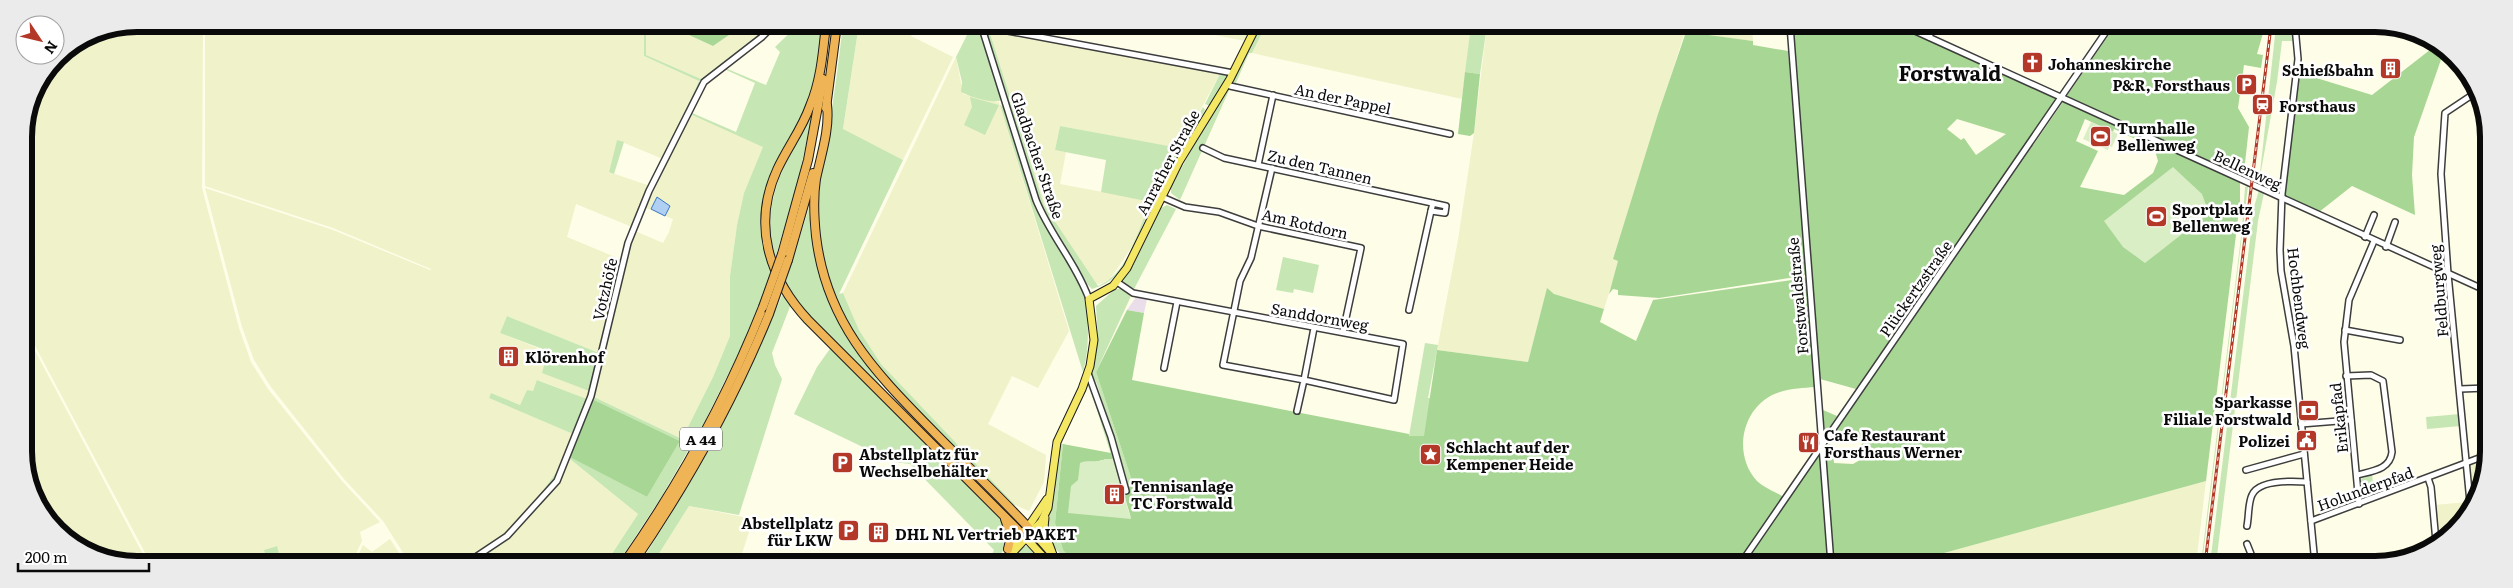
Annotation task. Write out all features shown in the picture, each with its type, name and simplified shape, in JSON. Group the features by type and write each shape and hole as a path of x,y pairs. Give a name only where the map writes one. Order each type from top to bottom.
{"highway":[{"name":"A 44","path":"628,556 666,499 708,426 738,368 785,257 815,129 827,32"},
{"path":"827,32 820,72 812,101 777,171 768,197 766,232 774,268 788,296 808,320 1024,536"},
{"name":"A 44","path":"638,556 712,436 742,377 768,314 814,169 827,105 837,32"},
{"path":"827,105 828,121 815,189 815,222 823,273 840,318 857,347 882,378 1030,530"},
{"path":"1002,513 1010,530 1008,549"}],"main road":[{"name":"Anrather Straße","path":"1089,299 1105,292 1117,282 1133,259 1162,197 1191,142 1233,73 1254,32"},
{"name":"Gladbacher Straße","path":"1088,373 1094,340 1089,299"},
{"path":"1053,555 1045,537 1044,526 1052,482 1053,456 1057,442 1088,373"},
{"path":"1030,530 1046,501 1052,482"},
{"path":"1006,556 1008,549 1041,522 1048,508"},
{"path":"1030,530 1053,555"},
{"path":"1009,556 1024,536"},
{"path":"1024,536 1042,556"}],"street":[{"name":"Votzhöfe","path":"477,556 507,536 557,480 591,396 628,242 649,191 704,82 767,32"},
{"name":"Gladbacher Straße","path":"983,32 1036,200 1048,228 1074,266 1089,299"},
{"path":"1018,32 1233,73"},
{"name":"Forstwaldstraße","path":"1791,32 1830,555"},
{"name":"Bellenweg","path":"1918,32 2386,247 2480,288"},
{"path":"1929,37 1931,32"},
{"name":"Plückertzstraße","path":"1746,555 2106,32"},
{"name":"Hochbendweg","path":"2296,32 2298,59 2282,199 2281,271 2294,346 2314,555"},
{"name":"An der Pappel","path":"1230,86 1450,134"},
{"path":"1258,166 1274,95"},
{"name":"Feldburgweg","path":"2470,497 2448,274 2441,174 2445,114 2472,95"},
{"name":"Zu den Tannen","path":"1203,148 1224,158 1433,203"},
{"path":"1272,168 1251,258 1240,281 1223,365 1304,380"},
{"name":"Am Rotdorn","path":"1162,197 1185,207 1219,212 1258,226 1361,248 1343,332"},
{"path":"1409,310 1431,211 1433,203 1446,206 1445,213 1431,211"},
{"path":"2365,237 2374,215"},
{"path":"2386,247 2395,222"},
{"name":"Erikapfad","path":"2359,504 2346,376 2345,330 2349,300 2374,241"},
{"name":"Sanddornweg","path":"1117,282 1130,292 1403,344 1394,400 1304,380"},
{"path":"1164,368 1177,302"},
{"path":"1297,412 1314,328"},
{"path":"2345,330 2400,340"},
{"path":"1088,373 1111,437 1126,490"},
{"path":"2346,376 2372,375 2384,381 2392,452 2390,462 2386,467 2357,475"},
{"path":"2460,389 2480,388"},
{"path":"2301,424 2351,420"},
{"path":"2246,470 2304,454"},
{"path":"2430,478 2480,458"},
{"name":"Holunderpfad","path":"2311,521 2430,478 2436,537"},
{"path":"2248,526 2251,497 2254,491 2272,484 2307,482"},
{"path":"2247,544 2251,555"}],"shaded area":[{"path":"1136,297 1147,299 1144,313 1127,310"}],"green space":[{"path":"137,32 203,32 202,188 239,328 251,362 268,389 342,481 380,522 360,532 362,541 355,556 279,556 276,546 264,550 265,556 147,556 32,341 33,130 36,110 40,97 58,68 61,65 65,65 65,61 79,50 103,38"},
{"path":"205,32 644,32 644,56 699,81 663,159 617,140 609,172 650,186 632,227 576,204 567,237 620,259 599,353 507,316 500,333 548,352 543,373 589,391 587,399 538,380 533,392 527,390 520,405 491,393 489,398 573,434 558,470 530,508 496,543 475,556 405,556 383,521 344,479 271,387 254,360 242,327 205,188 333,230 431,269 333,228 205,186"},
{"path":"644,32 646,32 646,55 701,79 764,32 726,65 699,81 644,56"},
{"path":"646,32 682,32 713,46 733,32 762,32 701,79 646,55"},
{"path":"682,32 733,32 713,46"},
{"path":"791,32 823,32 810,102 771,171 761,208 762,234 772,269 743,344 705,421 662,496 623,556 611,556 638,514 570,459 562,474 541,504 500,542 563,472 575,445 571,457 647,497 680,441 592,399 623,268 633,235 594,397 682,439 713,377 730,336 730,276 737,225 744,193 763,147 690,114 690,112 736,132 755,83 724,69 766,85 780,52 775,47"},
{"path":"842,32 858,32 843,129 903,160 839,294 843,293 859,330 881,364 1015,505 1012,507 901,396 853,333 836,300 825,265 819,208 821,177"},
{"path":"858,32 913,32 911,36 953,57 903,160 843,130"},
{"path":"968,32 980,32 1002,100 987,101 961,92 962,82 956,57"},
{"path":"986,32 990,32 1044,205 1098,286 1109,280 1125,261 1151,202 1101,192 1106,160 1055,150 1060,126 1179,148 1203,107 1205,110 1157,200 1149,211 1126,263 1117,274 1106,283 1092,289 1088,285 1050,225 1041,206"},
{"path":"990,32 1014,32 1221,72 1179,149 1060,126 1055,150 1066,152 1060,184 1151,201 1134,244 1110,279 1095,285 1044,205"},
{"path":"1199,32 1250,32 1245,41"},
{"path":"1256,32 1262,32 1252,53 1249,53 1235,85 1231,86 1180,200 1171,193 1171,187"},
{"path":"1262,32 1470,32 1462,99 1252,53"},
{"path":"1470,32 1486,32 1480,74 1465,72"},
{"path":"1486,32 1685,32 1613,259 1619,261 1604,309 1554,294 1547,289 1528,362 1437,350 1458,240 1474,133"},
{"path":"1686,32 1753,41 1753,45 1788,51 1806,274 1659,298 1618,295 1618,290 1613,289 1609,294 1618,261 1613,259 1658,114"},
{"path":"1689,32 1752,32 1753,41"},
{"path":"1793,32 1913,32 2056,98 2056,102 1856,389 1820,379 1818,374","holes":["1957,119 2006,134 1976,155 1964,138 1961,140 1947,129"]},
{"path":"2111,32 2263,32 2257,54 2263,55 2261,68 2244,65 2238,108 2249,127 2244,172 2241,177 2066,97"},
{"path":"2275,32 2292,32 2293,41 2282,41 2277,82 2259,182"},
{"path":"2432,49 2442,56 2414,137 2412,175 2415,215 2352,186 2319,212 2284,197 2300,73 2372,95"},
{"path":"956,57 963,94 999,102 1069,331 1038,388 1012,376 988,424 1046,455 1044,482 1029,511 1015,505 881,364 859,330 843,293"},
{"path":"1221,72 1227,73 1228,77 1210,106 1205,104"},
{"path":"1465,72 1480,74 1474,133 1470,136 1458,134"},
{"path":"699,81 700,83 663,159"},
{"path":"970,97 999,105 985,135 964,125 972,107"},
{"path":"2063,102 2121,128 2121,132 2114,129 2113,132 2085,119 2076,141 2098,151 2080,187 2124,195 2153,173 2158,161 2154,147 2124,134 2127,131 2240,182 2240,202 2206,481 1936,555 1832,555 1824,448 1829,444 1832,445 1834,463 1853,464 1860,460 1862,441 1846,440 1846,438 1832,435"},
{"path":"1000,105 1004,107 1025,176 1038,210 1080,286 1083,295 1086,305 1088,340 1083,372"},
{"path":"813,111 796,190 775,258 771,237 773,199 785,164"},
{"path":"690,114 764,146 744,193 737,225 730,276 730,336 713,377 682,439 594,397 633,235 635,231 663,243 669,232 673,219 646,208"},
{"name":"Turnhalle Bellenweg","path":"2091,122 2118,134 2112,147 2109,146 2108,150 2083,139"},
{"path":"617,140 624,142 614,174 609,172"},
{"name":"Sportplatz Bellenweg","path":"2173,167 2202,194 2209,213 2145,263 2123,247 2104,221"},
{"path":"2248,186 2202,555 2242,229 2245,187"},
{"path":"2259,190 2264,193 2258,221 2217,555 2211,555 2254,207"},
{"path":"812,198 813,227 843,328 883,389 808,314 785,284"},
{"path":"1167,205 1176,209 1133,291 1124,284 1123,280 1133,266 1161,208"},
{"path":"1283,257 1319,265 1313,293 1294,289 1293,293 1276,290"},
{"path":"620,259 622,262 592,389 589,391 542,373 548,351 500,333 507,316 599,353"},
{"path":"1806,278 1815,387 1780,392 1767,398 1757,407 1750,418 1745,430 1743,443 1744,457 1749,470 1757,481 1784,497 1743,555 1068,556 1063,550 1055,523 1063,444 1111,453 1113,459 1084,462 1131,518 1123,491 1133,484 1096,372 1127,310 1144,313 1132,380 1409,434 1409,436 1424,436 1437,350 1528,362 1547,288 1554,294 1604,309 1600,322 1636,341 1653,300"},
{"path":"1115,289 1121,289 1131,296 1096,372 1133,484 1128,486 1097,384 1091,373 1098,341 1096,306"},
{"path":"782,295 791,304 772,353 775,365 782,379 739,515 689,506 658,556 645,556 718,432 767,331"},
{"path":"1425,343 1438,345 1428,398 1431,398 1425,436 1409,436"},
{"path":"32,346 144,556 123,555 103,550 73,534 54,515 43,497 38,485 32,451"},
{"path":"832,346 1003,520 1007,543 1000,556 991,556 994,550 910,464 894,462 794,414 817,367"},
{"path":"537,380 587,399 557,478 530,508 558,470 573,434 489,398 491,393 520,405 527,390 533,391"},
{"path":"1090,383 1122,480 1119,480 1089,385 1060,443 1063,444 1055,523 1063,550 1068,556 1062,556 1053,546 1045,523 1054,490 1059,443 1086,384"},
{"path":"592,399 680,441 647,497 570,457"},
{"path":"1823,410 1837,416 1825,434"},
{"path":"2460,414 2461,426 2427,429 2426,417"},
{"path":"1819,455 1828,555 1748,555"},
{"path":"570,459 638,514 611,556 483,556 493,550 561,479"},
{"path":"1113,459 1131,519 1068,513 1071,486 1078,480 1080,463"},
{"path":"2480,461 2472,493 2469,466"},
{"path":"2372,474 2374,495 2365,497 2361,491 2361,479"},
{"path":"2206,481 2197,555 1936,555"},
{"path":"2467,502 2459,515 2437,536 2434,505"},
{"path":"689,506 753,519 741,556 658,556"},
{"path":"390,539 401,556 358,556 363,545 372,552"},
{"path":"277,546 279,556 265,556 264,550"},
{"path":"1028,546 1038,556 1023,554 1014,556 1021,547"}],"water":[{"path":"657,197 670,206 665,216 651,209"}],"railway":[{"path":"2206,555 2270,32"}],"place":[{"name":"Johanneskirche","path":"2032,63"},
{"name":"Schießbahn","path":"2390,69"},
{"name":"P&R, Forsthaus","path":"2246,84"},
{"name":"Forsthaus","path":"2263,105"},
{"name":"Turnhalle Bellenweg","path":"2101,136"},
{"name":"Sportplatz Bellenweg","path":"2156,217"},
{"name":"Klörenhof","path":"509,356"},
{"name":"Sparkasse Filiale Forstwald","path":"2308,410"},
{"name":"Polizei","path":"2306,440"},
{"name":"Cafe Restaurant Forsthaus Werner","path":"1808,443"},
{"name":"Schlacht auf der Kempener Heide","path":"1430,455"},
{"name":"Abstellplatz für Wechselbehälter","path":"843,462"},
{"name":"Tennisanlage TC Forstwald","path":"1115,494"},
{"name":"Abstellplatz für LKW","path":"849,531"},
{"name":"DHL NL Vertrieb PAKET","path":"879,533"}],"district":[{"name":"Forstwald","path":"1950,72"}]}
